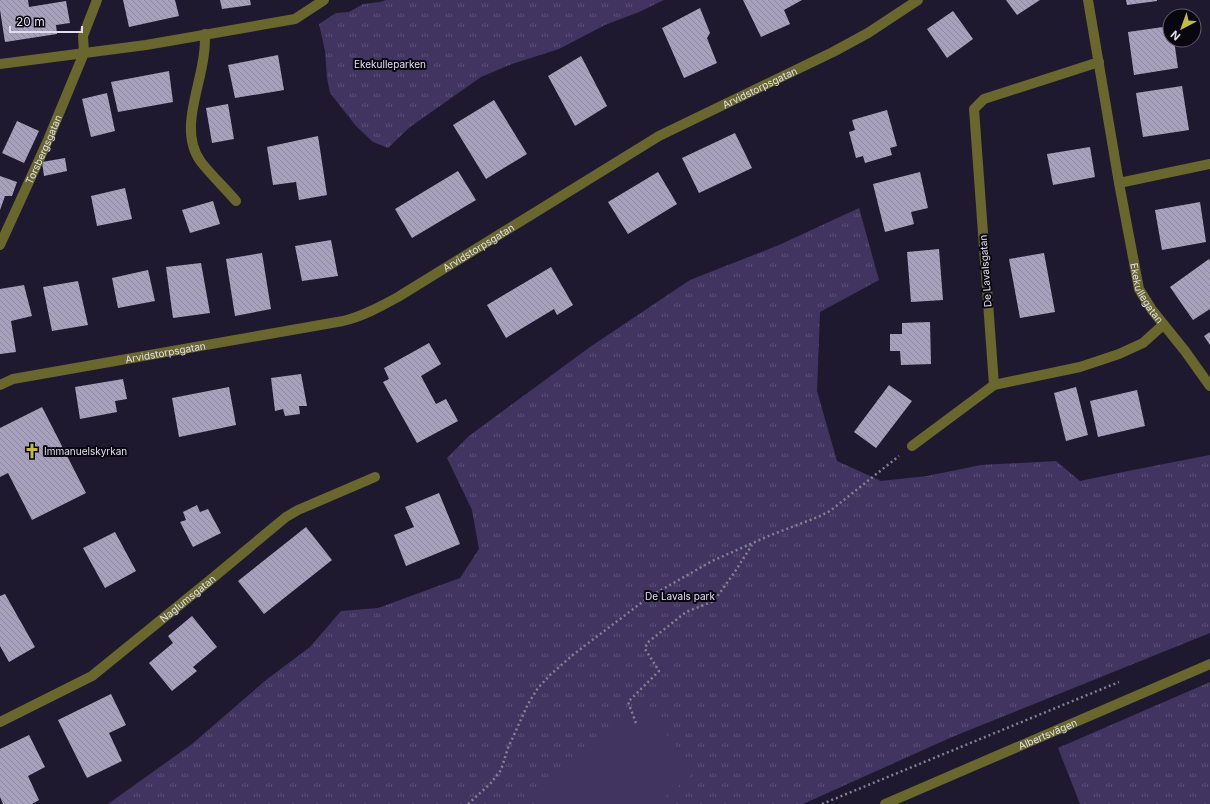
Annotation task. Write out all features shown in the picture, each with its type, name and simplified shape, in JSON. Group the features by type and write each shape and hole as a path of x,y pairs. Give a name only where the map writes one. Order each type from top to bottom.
{"street":[{"name":"Torsbergsgatan","path":"0,246 48,140 84,53 83,36 97,0"},
{"path":"0,64 146,45 295,19 324,0"},
{"name":"Arvidstorpsgatan","path":"0,385 13,379 343,321 368,314 659,136 833,52 868,33 918,0"},
{"name":"Ekekullegatan","path":"1088,0 1139,289 1152,310 1185,351 1210,386"},
{"path":"205,34 204,53 191,123 192,144 200,161 236,201"},
{"name":"De Lavalsgatan","path":"994,385 974,109 984,100 1099,62"},
{"path":"1120,183 1210,164"},
{"path":"912,446 994,385 1080,367 1119,354 1142,343 1164,326"},
{"name":"Naglumsgatan","path":"0,722 92,676 286,517 298,510 375,477"},
{"name":"Albertsvägen","path":"885,804 1210,664"}],"path":[{"path":"468,804 490,784 501,770 508,748 528,704 538,688 550,675 574,654 649,597 712,561 830,511 912,446"},
{"path":"636,724 628,702 659,671 645,649 647,643 686,612 714,601 752,544"},
{"path":"822,804 1122,681"}],"green space":[{"name":"Ekekulleparken","path":"386,0 664,0 639,12 605,25 559,49 512,64 481,77 410,127 388,148 373,142 356,126 330,93 327,78 325,51 319,24 336,13 349,12 363,4"},
{"name":"De Lavals park","path":"859,208 879,280 820,312 817,391 837,461 881,481 927,476 981,465 1056,461 1080,481 1210,455 1210,633 952,737 803,804 108,804 192,744 266,680 310,647 341,611 378,608 460,578 479,549 472,510 447,458 469,436 590,347 690,280 779,245"},
{"path":"1210,682 1210,804 1080,804 1058,748"},
{"path":"642,704 696,771 657,804 541,804 532,794"}],"building":[{"path":"0,0 28,0 29,7 66,1 70,23 56,25 57,34 5,42"},
{"path":"123,0 175,0 179,16 129,27"},
{"path":"220,0 250,0 251,5 222,9"},
{"path":"743,0 802,0 784,10 790,24 761,37"},
{"path":"1006,0 1040,0 1017,15"},
{"path":"1126,0 1157,0 1157,1 1127,5"},
{"path":"700,8 710,33 707,38 717,63 684,78 662,28"},
{"path":"953,11 973,39 947,58 927,29"},
{"path":"1162,27 1162,48 1175,48 1178,68 1134,75 1128,32"},
{"path":"278,55 284,90 235,98 228,65"},
{"path":"581,56 607,106 575,126 548,76"},
{"path":"169,71 173,102 118,112 111,82"},
{"path":"1182,86 1189,130 1143,137 1136,93"},
{"path":"107,93 115,131 91,137 82,99"},
{"path":"494,100 527,154 486,179 453,125"},
{"path":"228,104 234,139 212,143 206,108"},
{"path":"887,110 897,146 890,148 892,155 865,163 863,156 856,158 849,132 855,130 852,120"},
{"path":"17,121 39,131 24,163 2,153"},
{"path":"735,133 752,168 699,193 682,158"},
{"path":"318,136 327,195 299,200 296,182 273,185 267,147"},
{"path":"1090,147 1095,177 1053,185 1047,154"},
{"path":"65,158 67,171 44,176 42,162"},
{"path":"458,171 476,200 412,238 395,209"},
{"path":"658,172 677,204 628,234 608,202"},
{"path":"920,172 928,208 911,212 914,224 885,232 873,184"},
{"path":"0,176 17,182 12,196 5,196 0,210"},
{"path":"125,188 132,219 97,226 91,196"},
{"path":"213,201 220,224 190,233 182,210"},
{"path":"1200,202 1206,242 1162,250 1155,210"},
{"path":"331,240 338,276 302,281 295,246"},
{"path":"939,249 943,300 911,302 907,252"},
{"path":"262,253 271,309 235,316 226,259"},
{"path":"1044,253 1055,312 1020,318 1009,259"},
{"path":"1209,259 1210,309 1193,320 1170,287"},
{"path":"201,263 210,313 173,318 166,267"},
{"path":"551,267 573,305 557,315 554,309 506,338 487,305"},
{"path":"148,270 155,301 118,308 112,278"},
{"path":"78,281 88,325 52,331 43,287"},
{"path":"24,285 32,316 11,321 16,352 0,354 0,289"},
{"path":"930,322 931,364 901,365 900,351 890,351 890,334 902,334 902,323"},
{"path":"1210,332 1210,345 1204,336"},
{"path":"429,343 441,364 421,376 436,404 446,399 458,421 417,443 383,382 389,379 384,368"},
{"path":"301,374 307,406 299,406 300,414 285,416 283,409 275,411 271,378"},
{"path":"123,379 127,399 115,401 117,412 80,419 75,387"},
{"path":"889,385 912,401 876,448 854,432"},
{"path":"229,387 236,425 179,437 172,398"},
{"path":"1076,387 1088,435 1066,441 1054,393"},
{"path":"1137,390 1145,426 1098,437 1090,401"},
{"name":"Immanuelskyrkan","path":"42,407 86,493 32,520 8,473 0,477 0,428"},
{"path":"439,493 460,544 406,566 394,535 414,527 405,507"},
{"path":"197,505 200,512 208,509 221,533 193,547 180,522 186,520 183,512"},
{"path":"306,527 332,560 264,614 238,581"},
{"path":"115,532 136,571 105,588 83,548"},
{"path":"5,594 35,647 9,662 0,646 0,596"},
{"path":"192,616 217,647 193,667 197,671 172,691 149,663 173,643 168,636"},
{"path":"111,694 126,725 109,733 122,761 87,778 58,720"},
{"path":"29,735 45,767 28,776 39,800 32,804 3,804 0,797 0,749"}],"place":[{"name":"Immanuelskyrkan","path":"32,451"}]}
